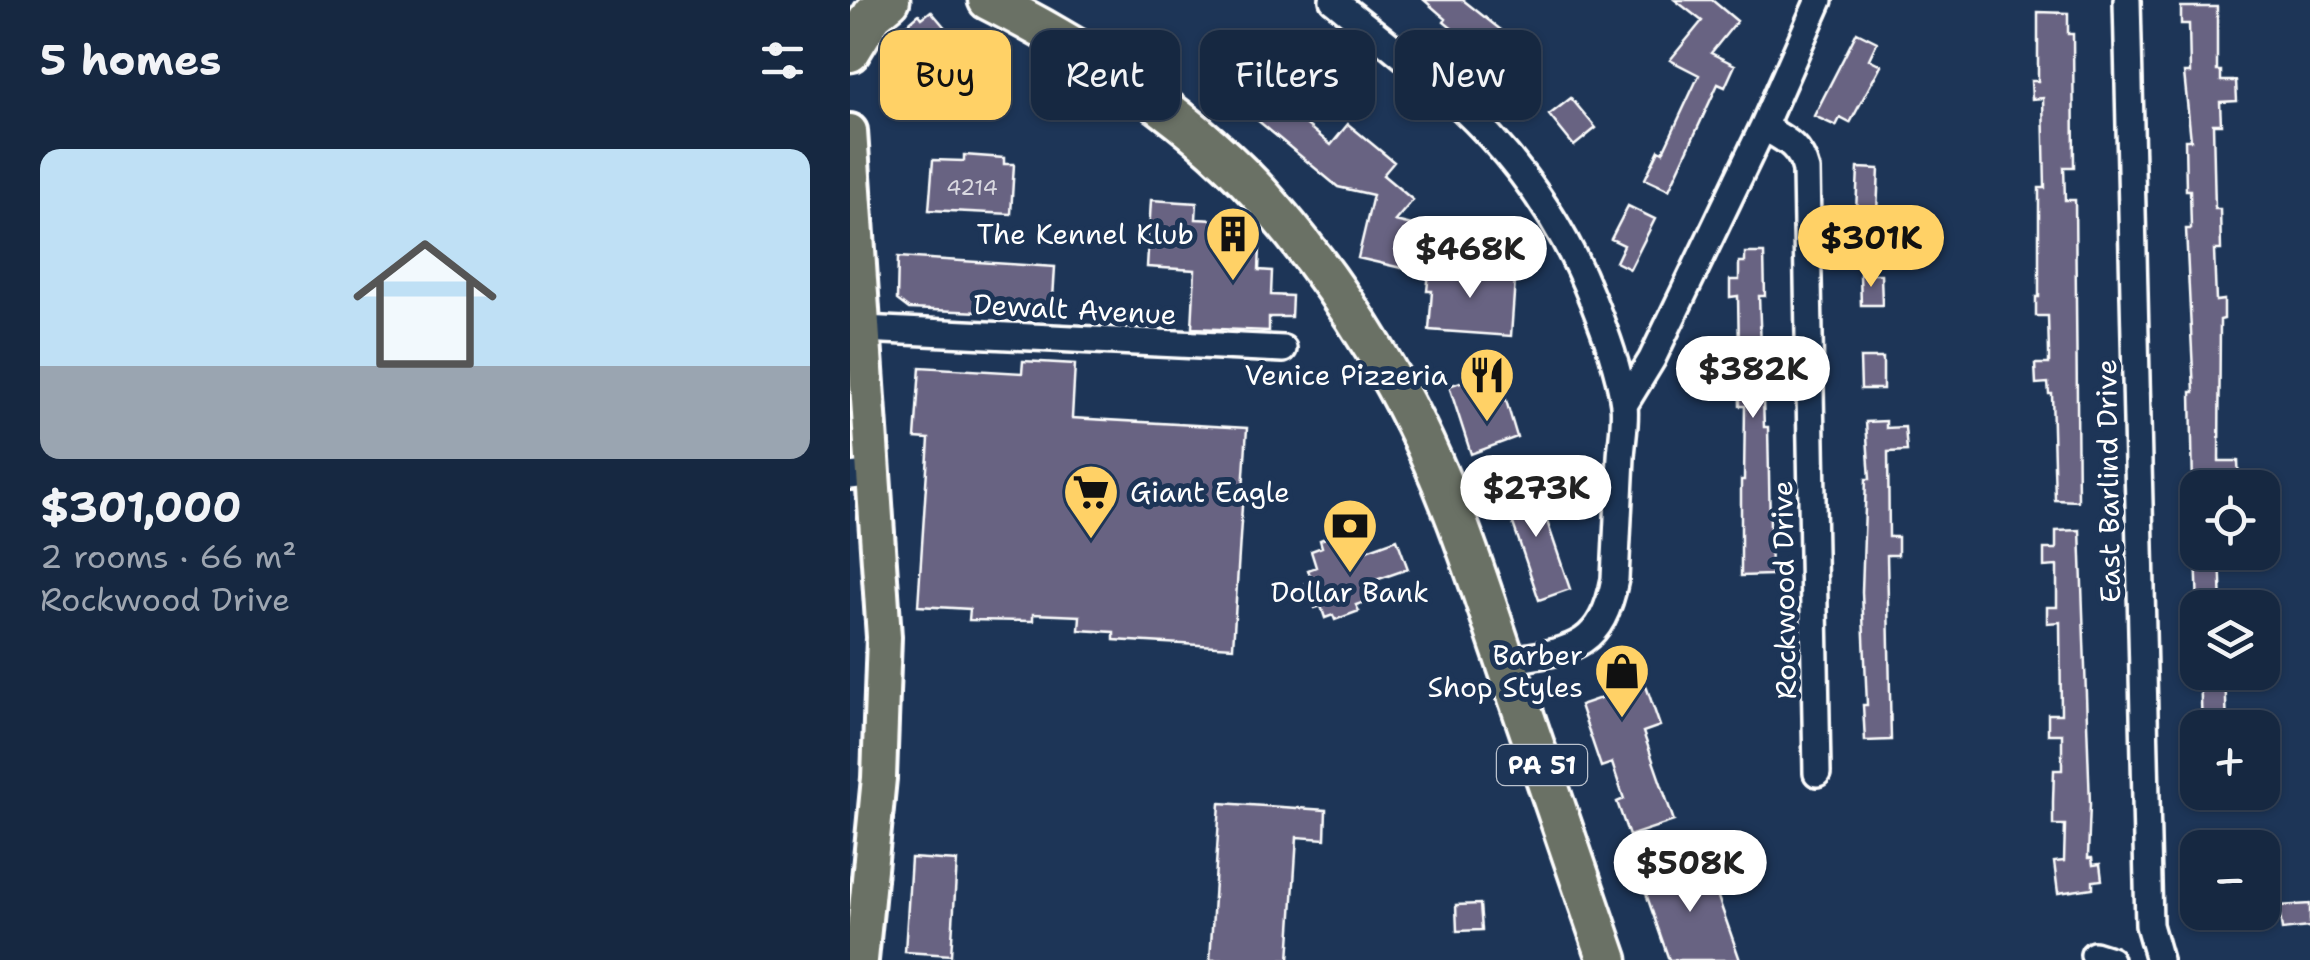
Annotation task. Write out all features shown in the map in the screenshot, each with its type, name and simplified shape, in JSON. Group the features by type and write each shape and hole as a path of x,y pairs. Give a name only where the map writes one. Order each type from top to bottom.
{"highway":[{"path":"850,52 873,14 890,0"},
{"name":"PA 51","path":"988,0 1060,36 1136,86 1213,150 1272,207 1334,286 1379,356 1448,499 1608,960"}],"main road":[{"path":"850,131 864,329 863,474 884,637 879,778 858,943"}],"street":[{"path":"1333,0 1435,81 1526,176 1583,275 1607,337 1624,406 1615,579 1609,607 1594,632 1568,650 1506,661"},
{"name":"East Barlind Drive","path":"2127,0 2149,926 2159,960"},
{"path":"1624,406 1652,359 1763,127 1807,5"},
{"name":"Rockwood Drive","path":"1763,127 1792,144 1802,154 1806,170 1818,773"},
{"name":"Dewalt Avenue","path":"864,329 1283,348"}],"building":[{"path":"1424,0 1463,0 1501,30 1454,30 1444,22 1446,19"},
{"path":"1675,0 1712,0 1737,21 1711,53 1735,65 1725,87 1718,84 1669,190 1645,179 1659,150 1663,152 1699,75 1670,60 1702,21"},
{"path":"2181,7 2217,7 2217,71 2221,71 2221,81 2236,81 2237,101 2220,102 2221,124 2213,124 2215,209 2220,209 2221,250 2214,250 2216,301 2224,300 2224,319 2220,320 2219,461 2238,461 2238,470 2193,470 2194,392 2186,229 2191,229 2185,140 2191,140 2184,73 2190,73 2189,24 2181,24"},
{"path":"931,11 947,30 904,27 919,14 922,18"},
{"path":"2038,12 2068,13 2068,34 2073,34 2074,167 2064,167 2065,200 2075,200 2078,501 2055,500 2052,394 2048,383 2036,384 2035,364 2049,364 2048,316 2036,316 2039,188 2045,188 2043,98 2032,99 2031,81 2038,81"},
{"path":"1857,32 1877,42 1869,59 1881,65 1850,123 1840,118 1836,126 1814,116"},
{"path":"1571,98 1596,128 1574,146 1549,115"},
{"path":"1257,120 1301,120 1331,145 1348,124 1394,162 1383,175 1413,200 1395,221 1433,230 1423,273 1358,258 1373,195 1338,187"},
{"path":"964,155 1004,158 1004,164 1014,164 1011,214 929,210 933,160 964,161"},
{"path":"1858,168 1879,169 1876,234 1855,233"},
{"name":"The Kennel Klub","path":"1151,200 1197,203 1196,219 1236,221 1236,233 1243,234 1242,246 1260,247 1259,270 1272,271 1271,295 1292,296 1291,317 1269,317 1269,331 1192,328 1195,270 1147,267"},
{"path":"1628,206 1655,219 1630,269 1616,262 1624,245 1611,239"},
{"path":"1745,253 1764,253 1765,296 1759,296 1764,427 1768,427 1771,575 1741,576 1745,406 1740,406 1738,296 1730,297 1730,280 1739,280 1739,262 1745,262"},
{"path":"898,257 1055,267 1052,315 909,309 897,300"},
{"path":"1430,263 1476,267 1476,277 1515,280 1511,336 1429,330"},
{"path":"1860,274 1881,274 1882,305 1861,305"},
{"path":"1860,358 1883,358 1883,389 1861,389"},
{"path":"1023,361 1075,364 1072,418 1247,428 1233,647 1114,640 1114,632 1079,630 1080,616 1033,614 1033,621 969,620 970,609 918,606 929,439 915,438 920,367 1022,373"},
{"name":"Venice Pizzeria","path":"1483,374 1499,377 1517,437 1471,454 1449,386"},
{"path":"1886,421 1886,428 1905,427 1907,451 1888,452 1889,537 1898,537 1898,555 1887,555 1891,740 1865,741 1862,592 1866,479 1870,479 1866,422"},
{"path":"1533,480 1570,589 1539,600 1502,491"},
{"name":"Dollar Bank","path":"1347,530 1350,537 1361,534 1367,550 1397,539 1408,569 1376,580 1382,596 1356,605 1359,611 1335,620 1333,615 1325,618 1321,606 1315,608 1306,583 1312,581 1308,570 1316,567 1311,551 1322,547 1320,540"},
{"path":"2080,530 2090,804 2088,858 2092,858 2093,865 2100,864 2102,880 2093,881 2093,888 2058,893 2054,862 2064,861 2065,825 2053,825 2053,802 2054,770 2062,770 2062,734 2048,734 2048,714 2061,714 2060,622 2047,623 2047,607 2057,607 2057,566 2044,567 2044,549 2056,549 2056,531"},
{"path":"2197,570 2221,570 2221,590 2197,590"},
{"path":"1645,683 1660,726 1643,732 1674,821 1629,836 1617,802 1624,799 1612,763 1601,767 1580,705"},
{"path":"2201,690 2226,690 2226,710 2201,710"},
{"path":"1220,803 1326,810 1325,839 1297,837 1289,960 1210,960"},
{"path":"911,858 957,861 951,955 905,952"},
{"path":"1705,860 1740,960 1669,960 1642,882"},
{"path":"1480,904 1482,930 1457,931 1456,905"},
{"path":"2310,904 2310,927 2282,930 2280,906"}],"place":[{"name":"The Kennel Klub","path":"1233,283"},
{"name":"Venice Pizzeria","path":"1487,424"},
{"name":"Giant Eagle","path":"1091,541"},
{"name":"Dollar Bank","path":"1350,575"},
{"name":"Barber Shop Styles","path":"1622,720"}]}
